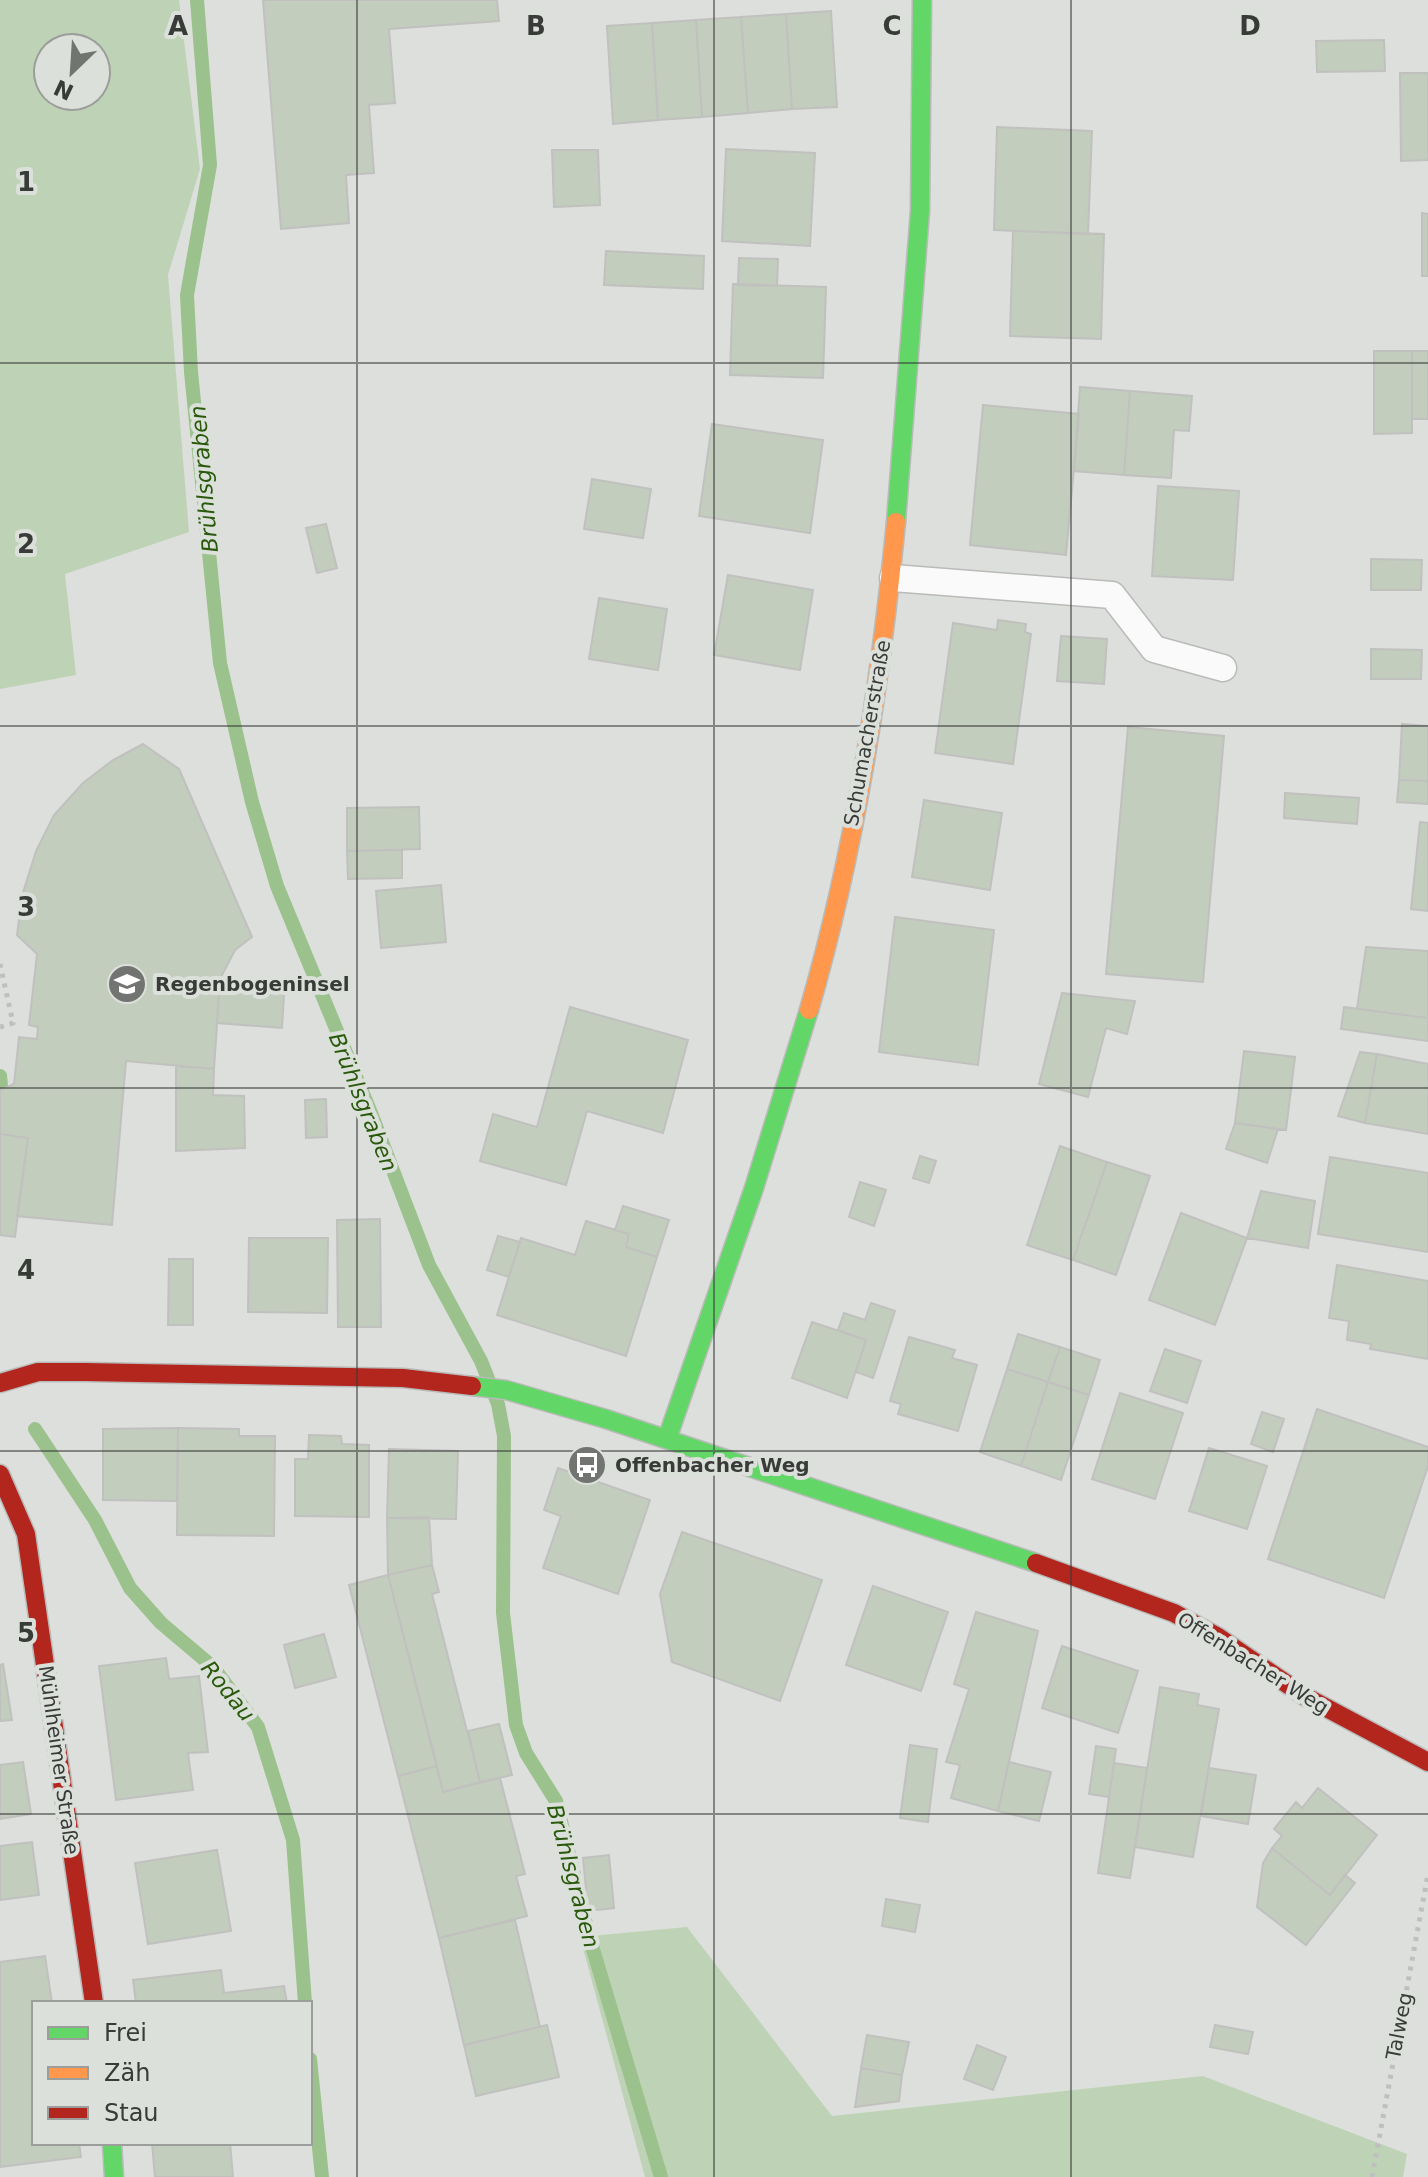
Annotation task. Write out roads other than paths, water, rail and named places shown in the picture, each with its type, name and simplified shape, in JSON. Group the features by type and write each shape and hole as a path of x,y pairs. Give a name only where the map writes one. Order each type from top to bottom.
{"street":[{"name":"Schumacherstraße","path":"667,1439 792,1073 830,930 856,805 893,578 918,253 922,0"},
{"name":"Offenbacher Weg","path":"0,1383 38,1372 403,1378 506,1390 667,1439 1114,1589 1174,1613 1218,1637 1306,1697 1428,1762"},
{"name":"Mühlheimer Straße","path":"0,1474 26,1534 94,2001"},
{"path":"112,2145 114,2177"}],"lane":[{"path":"893,578 1112,595 1154,649 1223,668"}],"waterway":[{"name":"Brühlsgraben","path":"197,0 210,165 187,295 191,372 220,663 252,802 277,886 371,1113 429,1265 481,1361 498,1404 504,1436 503,1613 516,1725 526,1753 556,1801 589,1936 661,2177"},
{"name":"Rodau","path":"0,1076 1,1086"},
{"name":"Rodau","path":"35,1429 95,1520 130,1588 161,1623 213,1667 258,1727 293,1840 305,2001"},
{"name":"Rodau","path":"312,2079 322,2177"}],"place":[{"name":"Regenbogeninsel","path":"127,984"},
{"name":"Offenbacher Weg","path":"587,1465"}]}
